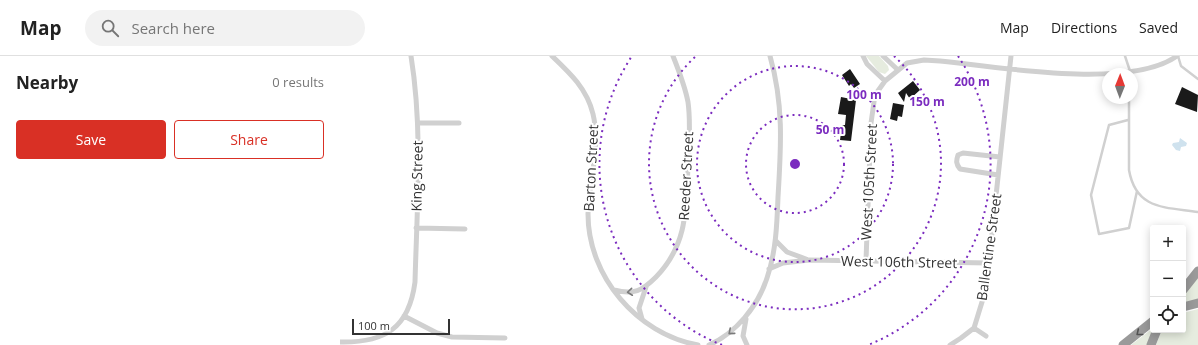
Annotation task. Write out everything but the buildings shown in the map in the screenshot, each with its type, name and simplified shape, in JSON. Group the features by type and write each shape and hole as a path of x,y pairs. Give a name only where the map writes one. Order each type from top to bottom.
{"highway":[{"path":"1186,286 1198,271"},
{"path":"1186,306 1198,304"},
{"path":"1123,345 1150,323"},
{"path":"1151,345 1156,333"}],"street":[{"name":"King Street","path":"404,316 410,308 415,288 418,123 416,86 411,56"},
{"name":"Barton Street","path":"552,56 576,79 589,101 593,115 595,144 588,213 589,227 596,260 613,290 643,322 671,338 698,345"},
{"name":"Reeder Street","path":"613,290 625,293 640,291 646,287 668,265 675,253 684,223 689,117 685,88 673,56"},
{"path":"709,345 722,340 736,328 747,314 761,291 769,269 776,241 781,119 776,75 770,56"},
{"path":"863,56 868,64 885,81"},
{"path":"884,56 898,70"},
{"name":"Ballentine Street","path":"974,328 986,290 1011,56"},
{"name":"West 105th Street","path":"1138,70 1171,60 1178,56"},
{"name":"West 105th Street","path":"866,261 871,123 876,95 885,81 898,70 907,63 924,60 1062,73 1102,74"},
{"name":"King Street","path":"418,123 459,123"},
{"name":"Ballentine Street","path":"998,175 960,169 957,166 956,160 958,155 963,153 1000,157"},
{"name":"King Street","path":"416,228 465,229"},
{"name":"West 106th Street","path":"776,241 787,252 808,260"},
{"name":"West 106th Street","path":"769,269 783,263 808,260 989,263"},
{"name":"Reeder Street","path":"643,322 639,308 646,287"},
{"path":"747,314 743,325 743,336 747,345"},
{"path":"340,342 363,342 380,338 390,332 404,316 428,330 447,336 505,338"},
{"path":"950,345 974,328 986,336"}],"lane":[{"path":"1126,56 1129,68"},
{"path":"1178,56 1181,66 1198,79"},
{"path":"1129,104 1128,170 1136,192 1144,201 1156,206 1198,212"},
{"path":"1128,120 1110,125 1091,195 1099,234 1128,228 1136,192"}],"shaded area":[{"path":"866,56 879,56 888,66 889,70 885,74 879,72"},
{"path":"1198,276 1198,300 1186,302 1186,292"},
{"path":"1198,309 1198,345 1156,345 1161,333 1186,333 1186,312"},
{"path":"1150,330 1150,333 1152,333 1148,345 1131,345"}],"water":[{"path":"1180,138 1187,143 1186,146 1181,147 1180,151 1176,150 1172,145 1173,143 1179,142"}]}
